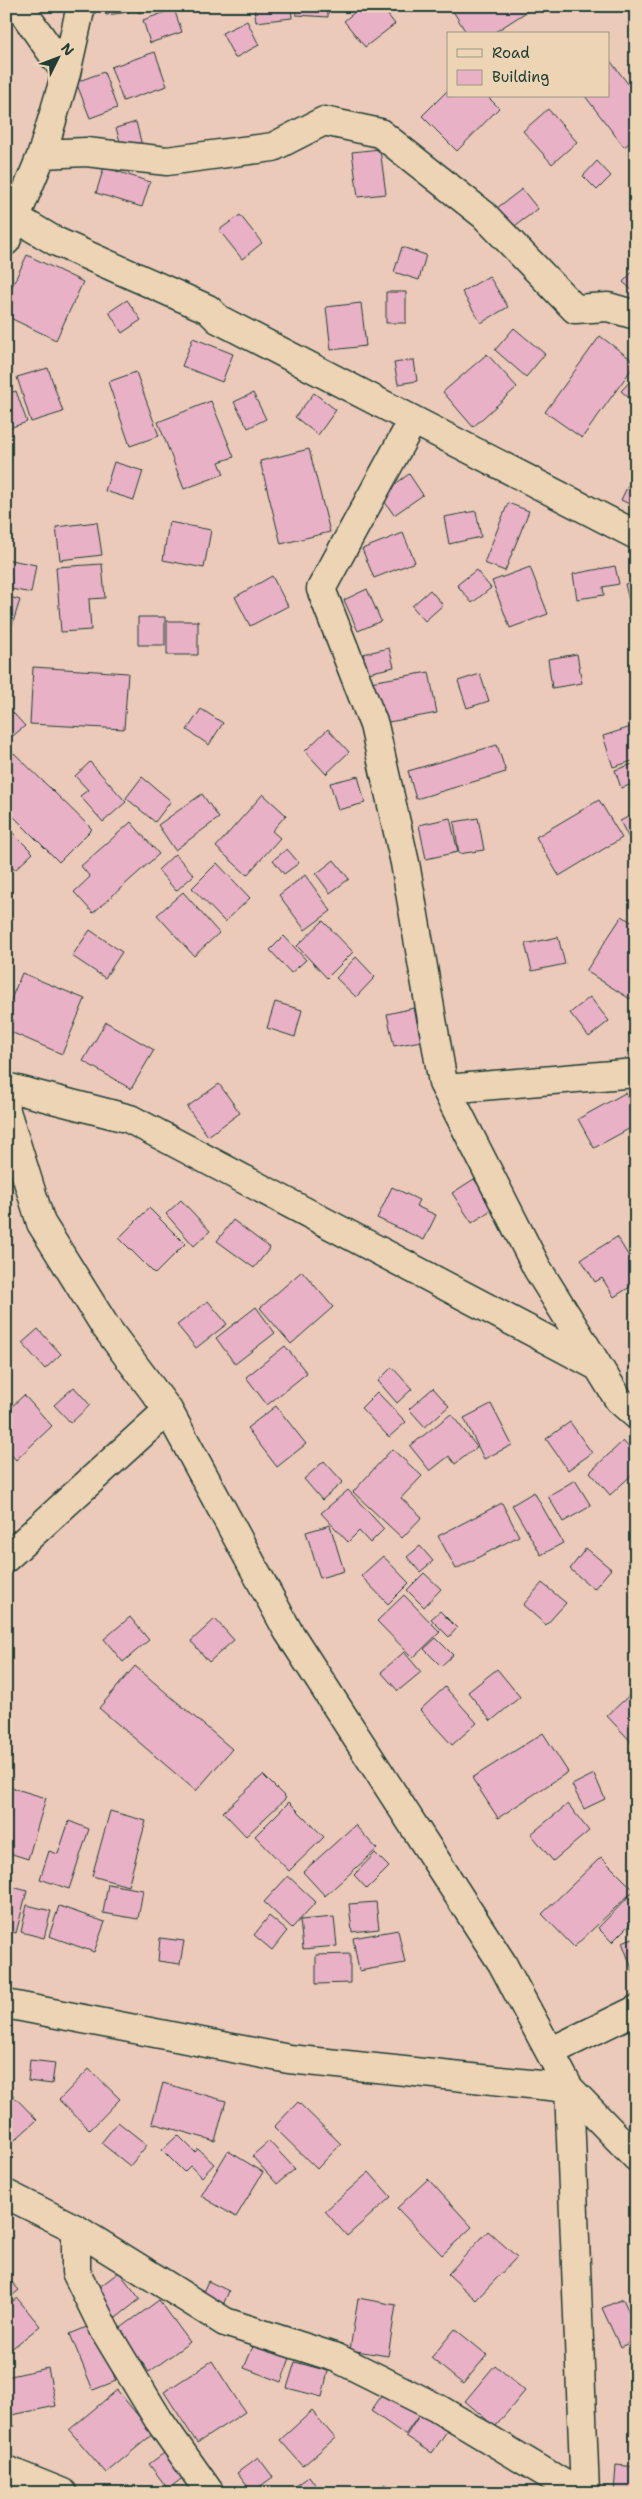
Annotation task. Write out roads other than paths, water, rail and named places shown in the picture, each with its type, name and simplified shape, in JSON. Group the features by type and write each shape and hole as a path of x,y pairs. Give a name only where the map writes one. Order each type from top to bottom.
{"street":[{"path":"19,6 66,73"},
{"path":"81,6 66,73 42,154 11,229 55,241 208,309 218,319 636,535"},
{"path":"42,154 86,152 167,161 273,147 324,121 380,133 484,216 575,309 608,307 636,315"},
{"path":"413,420 321,589 374,725 404,863 446,1089 537,1268 619,1400 636,1415"},
{"path":"446,1089 636,1072"},
{"path":"6,1087 130,1118 598,1367 636,1390"},
{"path":"6,1111 40,1223 105,1326 168,1410 288,1631 502,1963 569,2088 636,2157"},
{"path":"6,1558 168,1410"},
{"path":"6,2004 289,2059 569,2088"},
{"path":"550,2052 636,2010"},
{"path":"569,2088 585,2493"},
{"path":"6,2194 76,2230 225,2322 337,2358 437,2408 579,2493"},
{"path":"76,2230 76,2272 105,2331 158,2418 210,2493"},
{"path":"6,2470 63,2493"}]}
